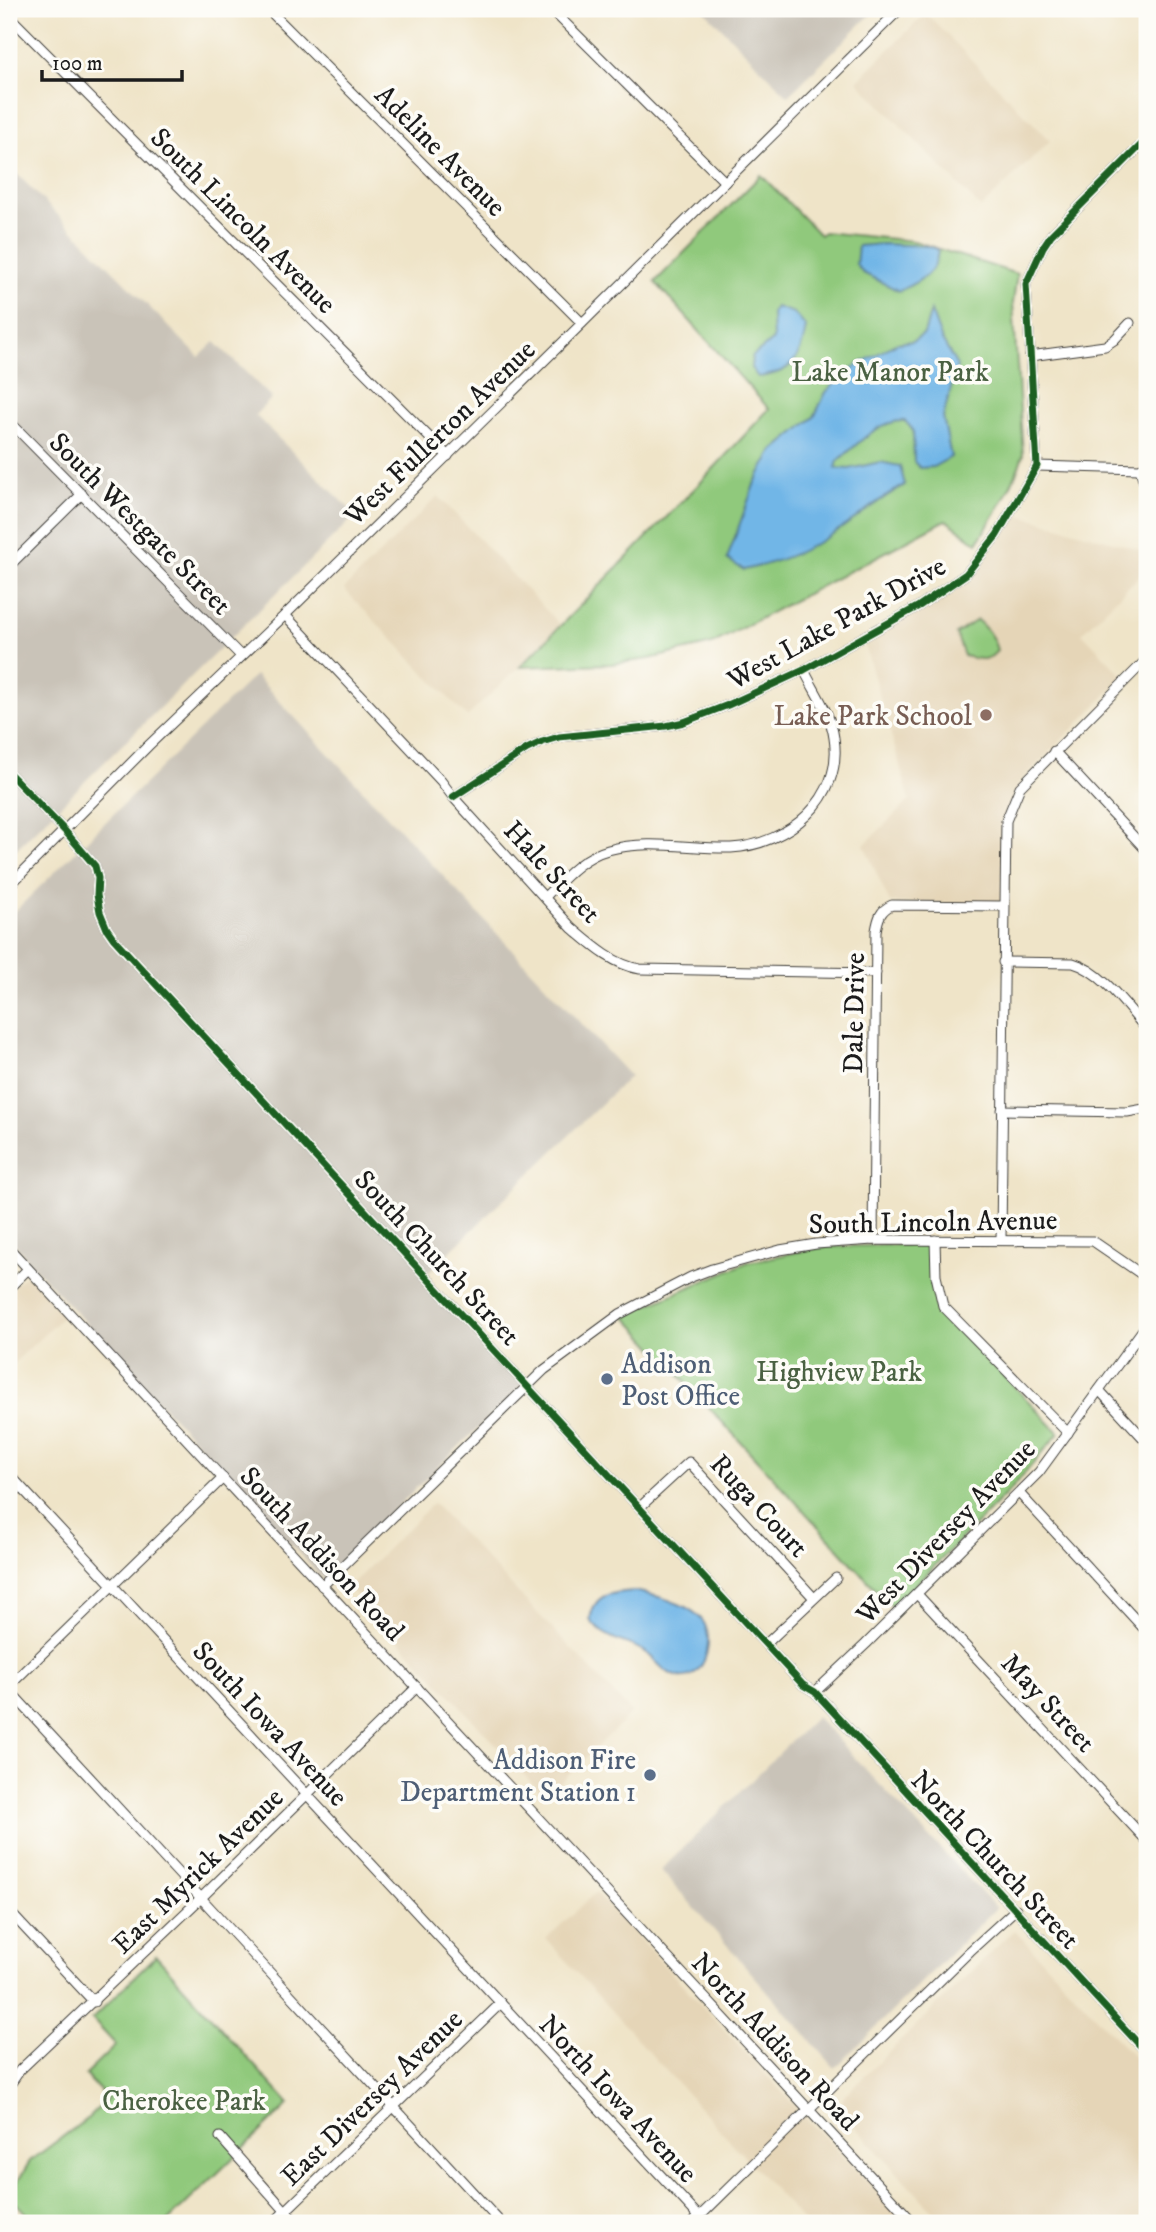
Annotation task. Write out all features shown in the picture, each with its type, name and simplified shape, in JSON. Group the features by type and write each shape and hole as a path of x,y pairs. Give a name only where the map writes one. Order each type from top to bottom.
{"street":[{"name":"Adeline Avenue","path":"268,9 582,323"},
{"path":"551,9 725,182"},
{"name":"West Fullerton Avenue","path":"9,886 156,737 448,456 900,9"},
{"name":"South Lincoln Avenue","path":"9,16 448,456"},
{"path":"1144,482 1144,467 1037,466 1026,284 1051,235 1146,142"},
{"path":"1030,356 1105,346 1129,323"},
{"name":"South Westgate Street","path":"9,421 241,656"},
{"name":"West Lake Park Drive","path":"453,797 542,742 559,737 647,729 684,722 728,705 804,670 919,606 966,575 997,535 1037,466"},
{"path":"9,566 82,494"},
{"name":"Hale Street","path":"285,615 441,781 572,928 626,967 876,973"},
{"path":"1001,1239 1006,821 1020,787 1147,659"},
{"path":"1139,667 1147,677"},
{"path":"545,897 581,863 610,850 639,846 751,846 779,835 803,819 814,808 829,784 836,754 832,725 804,670"},
{"path":"1054,751 1147,851"},
{"name":"South Church Street","path":"9,773 95,866 100,912 114,939 803,1685 815,1692"},
{"name":"Dale Drive","path":"873,1240 878,918 887,907 901,905 1004,906"},
{"path":"1003,962 1073,963 1084,966 1097,975 1147,1030"},
{"path":"1002,1111 1127,1112 1147,1107"},
{"name":"South Lincoln Avenue","path":"322,1586 544,1370 606,1322 691,1277 712,1269 780,1250 816,1244 873,1240 1001,1239 1093,1241 1147,1278"},
{"path":"935,1240 936,1276 943,1306 1068,1433"},
{"name":"South Addison Road","path":"9,1248 605,1890"},
{"path":"9,1288 28,1269"},
{"name":"West Diversey Avenue","path":"815,1692 1040,1472 1147,1324"},
{"path":"1099,1390 1147,1442"},
{"name":"Ruga Court","path":"640,1507 689,1462 814,1598"},
{"name":"South Iowa Avenue","path":"9,1474 501,2003"},
{"path":"223,1478 9,1688 501,2223"},
{"path":"1019,1493 1147,1632"},
{"name":"Ruga Court","path":"766,1644 836,1578"},
{"name":"May Street","path":"917,1594 1147,1841"},
{"name":"East Myrick Avenue","path":"9,2086 20,2070 94,2002 417,1687"},
{"name":"North Church Street","path":"815,1692 1147,2053"},
{"name":"North Addison Road","path":"605,1890 914,2223"},
{"path":"699,2221 809,2109 1016,1909"},
{"path":"9,1911 94,2002"},
{"name":"East Diversey Avenue","path":"273,2223 501,2003"},
{"name":"North Iowa Avenue","path":"501,2003 699,2221"},
{"path":"220,2137 296,2223"}],"shaded area":[{"path":"703,9 876,9 788,96"},
{"path":"926,13 1050,141 981,208 857,81"},
{"path":"9,166 199,357 215,342 272,398 255,415 356,515 9,856"},
{"path":"438,496 561,626 467,717 344,589"},
{"name":"Lake Park School","path":"1013,513 1147,552 1147,568 1082,633 1124,677 1018,784 1003,821 1001,903 890,903 864,845 910,800 863,639 918,611 951,590 975,570"},
{"path":"255,675 630,1076 423,1278 522,1385 323,1579 9,1237 9,917"},
{"path":"27,1273 65,1314 12,1365 9,1362 9,1291"},
{"path":"433,1503 632,1713 545,1797 349,1587"},
{"path":"816,1717 996,1908 835,2068 661,1870"},
{"path":"596,1892 907,2223 805,2223 546,1939"},
{"path":"1014,1930 1147,2071 1147,2223 944,2223 842,2113 842,2098"}],"green space":[{"name":"Lake Manor Park","path":"761,175 820,235 824,232 914,241 1017,274 1013,303 1023,455 1009,490 977,543 946,520 712,644 649,659 611,664 520,667 769,409 655,282"},
{"path":"977,620 994,641 997,650 991,657 978,659 964,656 956,634"},
{"name":"Highview Park","path":"931,1244 936,1299 950,1319 1059,1433 1013,1487 893,1608 624,1315 748,1262 822,1247"},
{"name":"Cherokee Park","path":"156,1956 289,2104 166,2223 35,2223 13,2200 13,2189 30,2161 88,2118 108,2099 85,2075 116,2045 92,2019"}],"water":[{"path":"858,246 928,246 938,249 937,258 926,276 899,291 863,273 856,265"},
{"path":"776,307 794,313 806,327 804,338 798,356 787,368 758,377 751,368 752,357 773,340 772,313"},
{"path":"931,311 941,338 957,366 943,417 951,457 933,467 920,468 914,462 913,430 905,421 886,424 838,461 836,468 849,469 880,462 900,466 905,485 836,532 796,553 744,570 727,559 755,482 773,451 814,417 826,392 847,371 897,343 913,341 924,334"},
{"path":"634,1591 680,1604 702,1620 708,1637 708,1647 706,1657 696,1672 688,1676 673,1675 645,1652 606,1635 590,1620 599,1599 611,1594"}],"cycle path":[{"path":"453,797 542,742 559,737 666,726 728,705 804,670 919,606 966,574 997,535 1037,466 1026,284 1051,235 1147,139"},
{"path":"9,773 95,866 100,912 114,939 1147,2053"}],"place":[{"name":"Lake Park School","path":"986,715"},
{"name":"Addison Post Office","path":"607,1379"},
{"name":"Addison Fire Department Station 1","path":"650,1775"}]}
